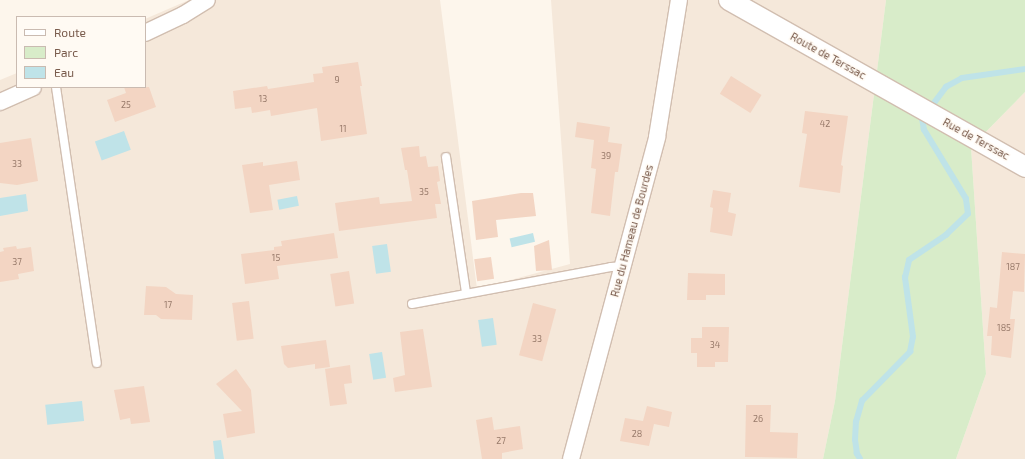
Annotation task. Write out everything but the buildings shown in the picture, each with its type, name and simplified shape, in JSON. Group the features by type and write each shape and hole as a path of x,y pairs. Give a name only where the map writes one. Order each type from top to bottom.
{"street":[{"path":"146,33 183,15 207,0"},
{"name":"Rue du Hameau de Bourdes","path":"571,459 605,328 624,266 657,137 678,0"},
{"name":"Route de Terssac","path":"729,0 928,112"},
{"path":"0,102 31,88"},
{"name":"Rue de Terssac","path":"928,112 1025,166"}],"lane":[{"path":"56,88 97,363"},
{"path":"446,157 466,293"},
{"path":"412,304 611,267 624,266"}],"shaded area":[{"path":"189,0 440,0 477,289 570,264 551,0 886,0 835,401 823,459 0,459 0,80 16,73 16,88 146,88 146,19"},
{"path":"1025,92 1025,459 956,459 986,374 971,147"}],"green space":[{"path":"886,0 1025,0 1025,92 971,147 986,374 956,459 823,459 835,401"}],"water":[{"path":"124,131 131,150 102,160 95,142"},
{"path":"26,194 28,211 0,216 0,198"},
{"path":"297,196 299,206 279,210 277,200"},
{"path":"533,233 535,242 512,247 510,238"},
{"path":"387,244 391,272 376,274 372,246"},
{"path":"493,318 497,345 482,347 478,320"},
{"path":"382,352 386,378 373,380 369,354"},
{"path":"82,401 84,421 47,425 45,405"},
{"path":"221,440 224,459 215,459 213,441"}],"waterway":[{"path":"860,459 857,454 855,440 856,422 862,401 910,352 913,337 905,278 909,260 946,235 968,214 966,199 924,130 922,119 946,87 962,78 1025,69"}]}
